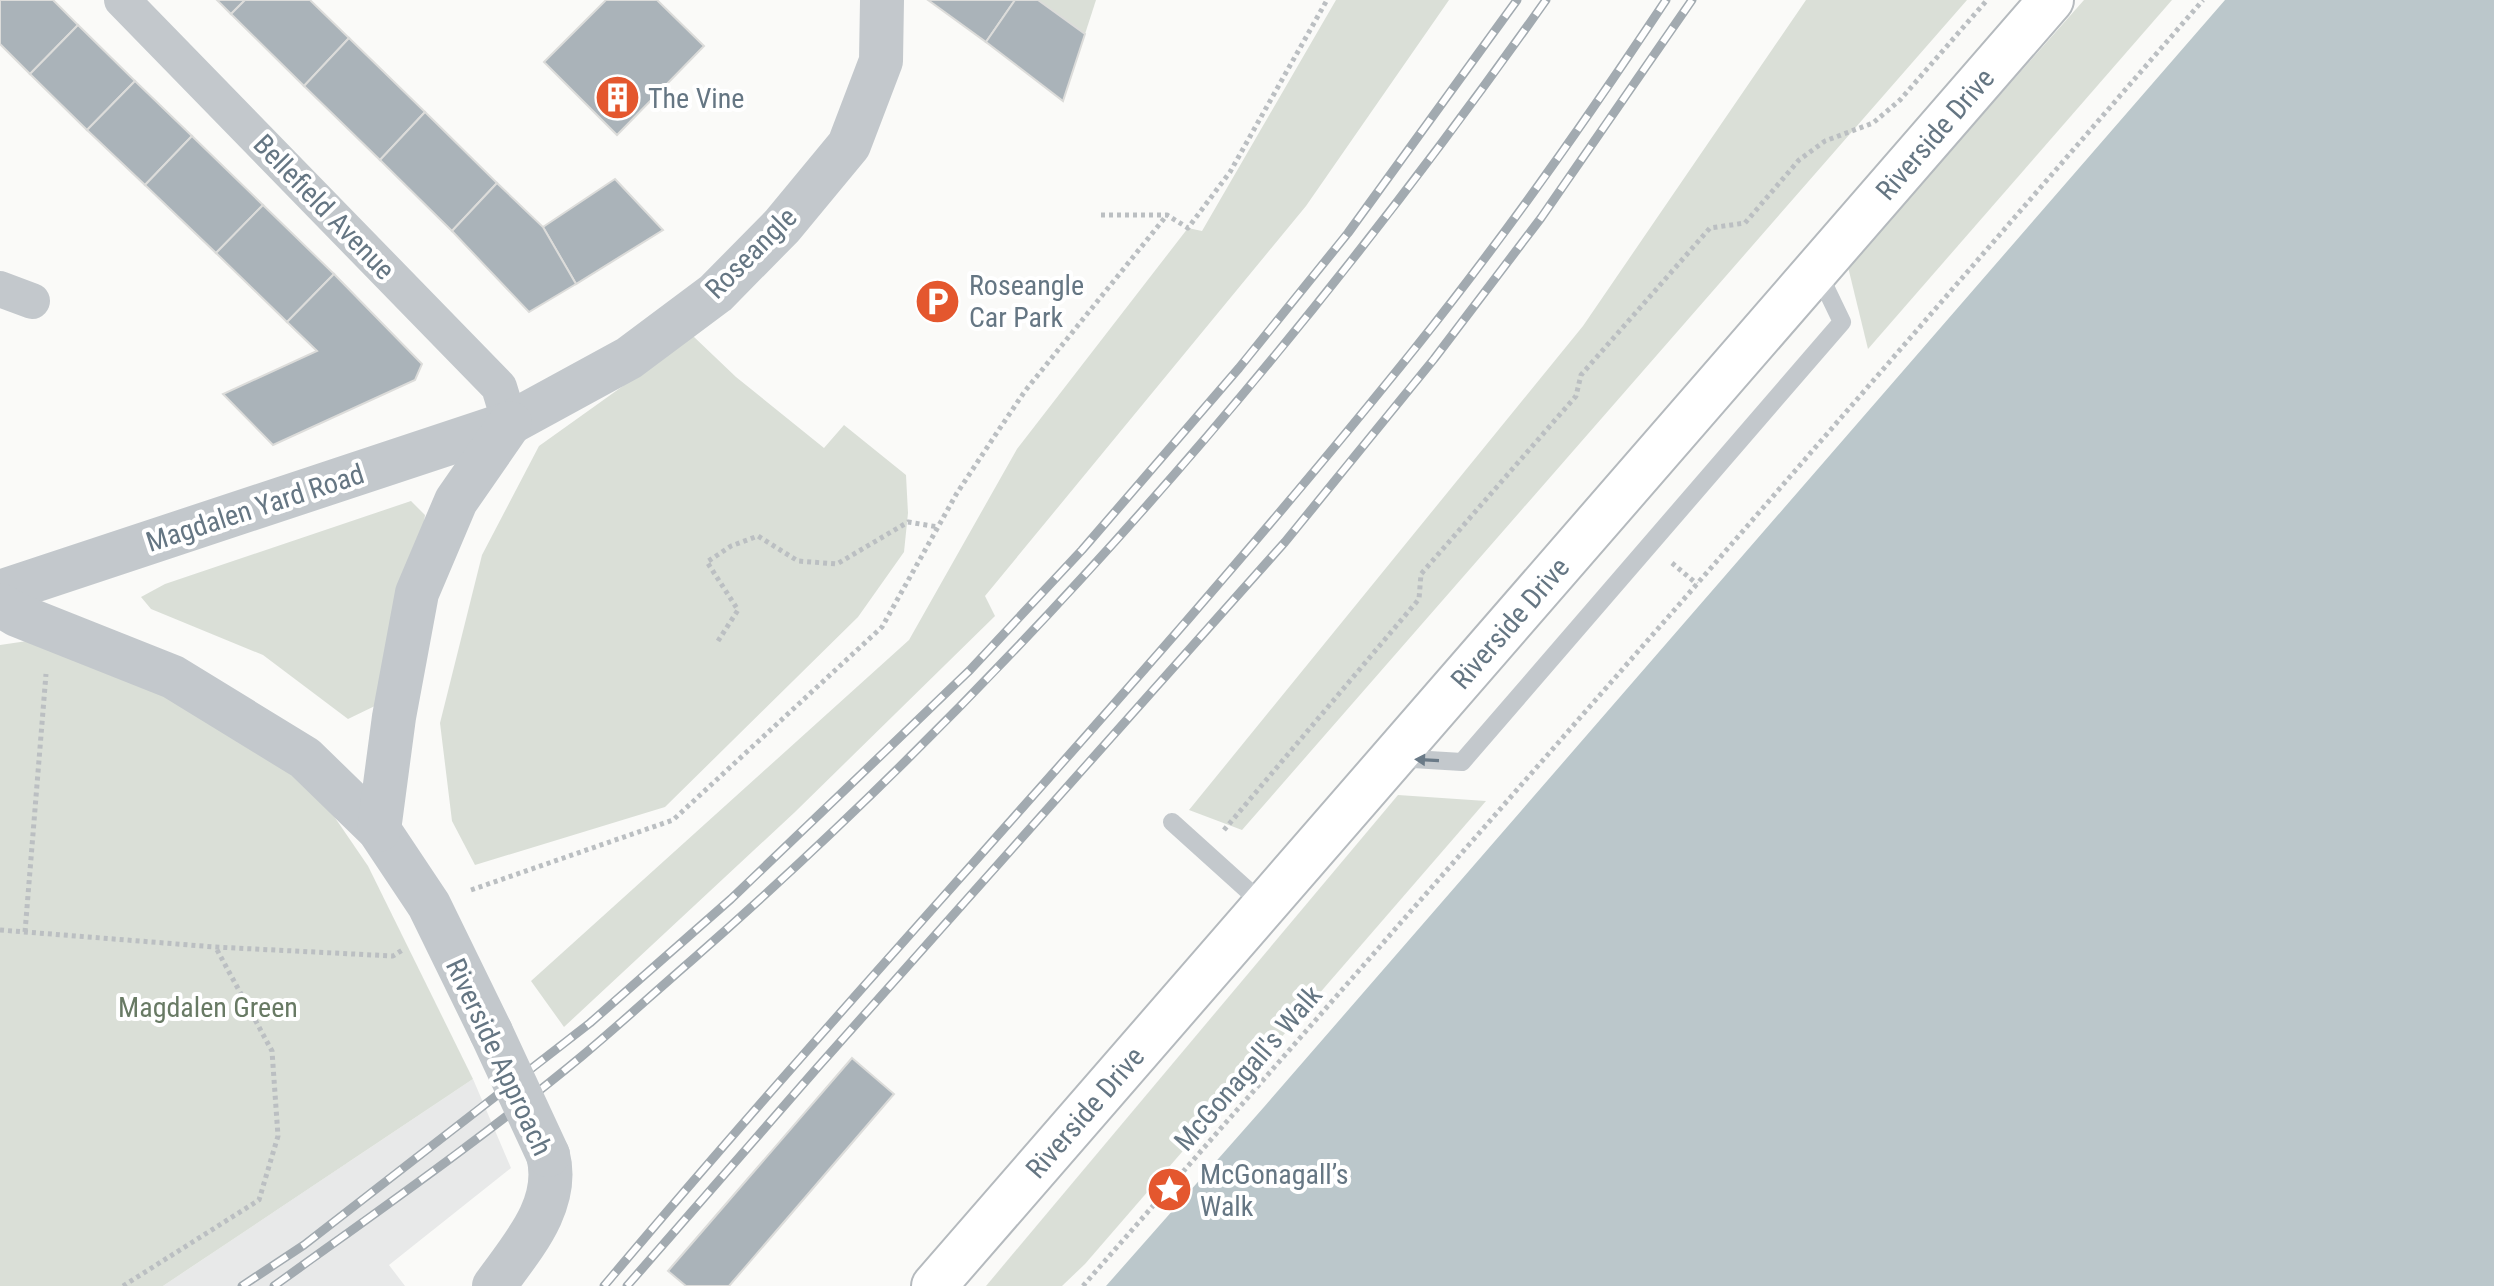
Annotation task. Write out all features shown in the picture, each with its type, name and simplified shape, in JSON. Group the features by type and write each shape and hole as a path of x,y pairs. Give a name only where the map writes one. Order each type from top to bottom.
{"main road":[{"name":"Riverside Drive","path":"934,1286 2051,0"},
{"name":"Riverside Drive","path":"918,1286 967,1246"}],"street":[{"name":"Bellefield Avenue","path":"122,0 499,387 510,423"},
{"name":"Roseangle","path":"510,423 629,358 716,293 782,226 849,145 881,61 882,0"},
{"name":"Magdalen Yard Road","path":"0,592 510,423"},
{"path":"379,830 394,717 417,593 456,501 510,423"},
{"name":"Riverside Approach","path":"0,605 173,677 305,758 379,830 433,916 548,1155 551,1168 545,1207 532,1233 494,1286"}],"lane":[{"path":"1393,757 1462,762 1842,322 1817,270"},
{"path":"1172,822 1264,905"}],"path":[{"path":"1101,215 1167,215 1188,228 1230,172 1327,0"},
{"path":"1206,852 1419,599 1421,574 1576,396 1581,375 1710,228 1745,223 1799,160 1825,141 1873,123 1900,100 1987,0"},
{"name":"McGonagall's Walk","path":"1083,1286 2203,0"},
{"path":"0,930 215,947 393,956 433,916 673,820 882,627 965,481 1025,391 1167,215"},
{"path":"718,641 738,610 707,562 731,546 758,536 798,561 837,564 908,522 938,527"},
{"path":"25,932 50,628"},
{"path":"123,1286 259,1200 278,1136 272,1051 215,947"}],"shaded area":[{"path":"2225,0 2494,0 2494,1286 1106,1286 1264,1107"},
{"path":"473,1079 511,1168 389,1265 405,1286 163,1286"}],"green space":[{"path":"1038,0 1096,0 1085,34"},
{"path":"1336,0 1449,0 1306,206 985,596 995,616 795,812 564,1027 531,981 909,640 1017,449 1188,228 1202,231"},
{"path":"1806,0 1967,0 1242,830 1189,810 1583,326"},
{"path":"2084,0 2172,0 1868,349 1848,267"},
{"path":"693,336 736,377 824,448 844,425 906,475 908,513 904,552 858,617 665,807 475,865 452,821 440,723 482,555 539,446"},
{"path":"411,501 425,515 421,543 379,704 348,719 263,655 151,609 141,597 165,584"},
{"name":"Magdalen Green","path":"34,640 122,662 312,784 368,866 473,1079 163,1286 0,1286 0,645"},
{"path":"1398,795 1486,801 1085,1264 1062,1286 986,1286"}],"building":[{"path":"0,0 53,0 78,25 30,74 0,44"},
{"path":"217,0 245,0 231,14"},
{"path":"245,0 310,0 349,38 304,86 231,14"},
{"name":"The Vine","path":"606,0 657,0 704,46 617,135 544,62"},
{"path":"928,0 1015,0 986,42"},
{"path":"1015,0 1038,0 1085,34 1063,101 986,42"},
{"path":"78,25 135,81 87,130 30,74"},
{"path":"349,38 425,112 380,160 304,86"},
{"path":"135,81 192,136 145,185 87,130"},
{"path":"425,112 497,183 452,231 380,160"},
{"path":"192,136 263,205 216,253 145,185"},
{"path":"615,179 663,230 576,284 543,227"},
{"path":"497,183 543,227 576,284 529,312 452,231"},
{"path":"263,205 334,274 287,322 216,253"},
{"path":"334,274 422,364 415,380 273,445 223,394 317,351 287,322"},
{"path":"852,1058 894,1094 729,1286 686,1286 668,1271"}],"railway":[{"path":"242,1286 304,1245 590,1023 731,899 970,670 1082,550 1239,368 1348,233 1517,0"},
{"path":"274,1286 468,1145 582,1056 812,852 927,740 1147,506 1252,384 1353,259 1546,0"},
{"path":"604,1286 1318,467 1482,263 1576,133 1666,0"},
{"path":"627,1286 1285,542 1434,359 1541,218 1692,0"}],"place":[{"name":"The Vine","path":"617,98"},
{"name":"Roseangle Car Park","path":"938,301"},
{"name":"McGonagall’s Walk","path":"1169,1190"}]}
